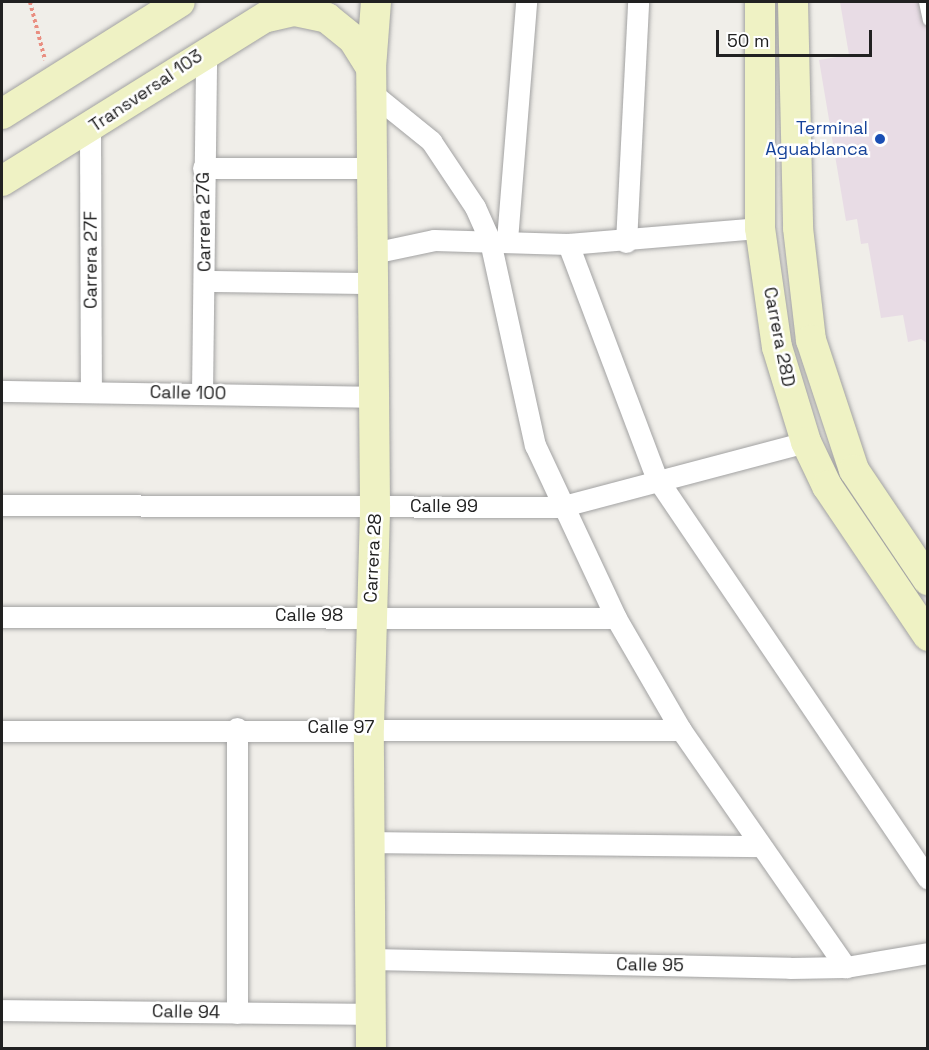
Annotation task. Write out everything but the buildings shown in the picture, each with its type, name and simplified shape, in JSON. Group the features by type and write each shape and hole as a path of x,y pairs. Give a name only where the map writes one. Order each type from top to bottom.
{"street":[{"path":"2,114 50,81 180,2"},
{"name":"Transversal 103","path":"2,181 90,129 206,51 290,2"},
{"name":"Carrera 28","path":"371,1048 372,842 369,726 370,614 375,506 372,81 376,2"},
{"path":"526,2 498,240 536,445 560,507 616,618 681,730 759,846 846,967"},
{"path":"626,242 638,2"},
{"name":"Carrera 28D","path":"760,2 760,228 777,347 806,442 851,526 927,636"},
{"name":"Carrera 28D","path":"793,2 798,240 811,340 854,470 927,580"},
{"path":"263,19 295,11 327,18 353,39 372,81 431,141 498,240"},
{"name":"Carrera 27G","path":"202,394 206,51"},
{"name":"Carrera 27F","path":"90,129 92,391"},
{"path":"203,168 372,168"},
{"path":"373,253 434,240 498,240 568,244 626,242 760,228"},
{"path":"568,244 656,477 927,879"},
{"path":"205,281 373,283"},
{"name":"Calle 100","path":"2,391 375,397"},
{"name":"Calle 99","path":"2,505 560,507 656,477 806,442"},
{"name":"Calle 98","path":"2,617 370,614 616,618"},
{"name":"Calle 97","path":"2,730 369,726 681,730"},
{"path":"237,728 237,1013"},
{"path":"372,842 759,846"},
{"name":"Calle 95","path":"371,959 846,967 927,952"},
{"name":"Calle 94","path":"2,1010 371,1014"}],"lane":[{"path":"924,2 927,21"}],"path":[{"path":"30,2 50,81"}],"shaded area":[{"name":"Terminal Aguablanca","path":"840,2 927,2 927,343 921,339 908,342 903,315 881,318 868,243 861,244 857,219 846,221 819,60 849,55"}],"place":[{"name":"Terminal Aguablanca","path":"880,139"}]}
